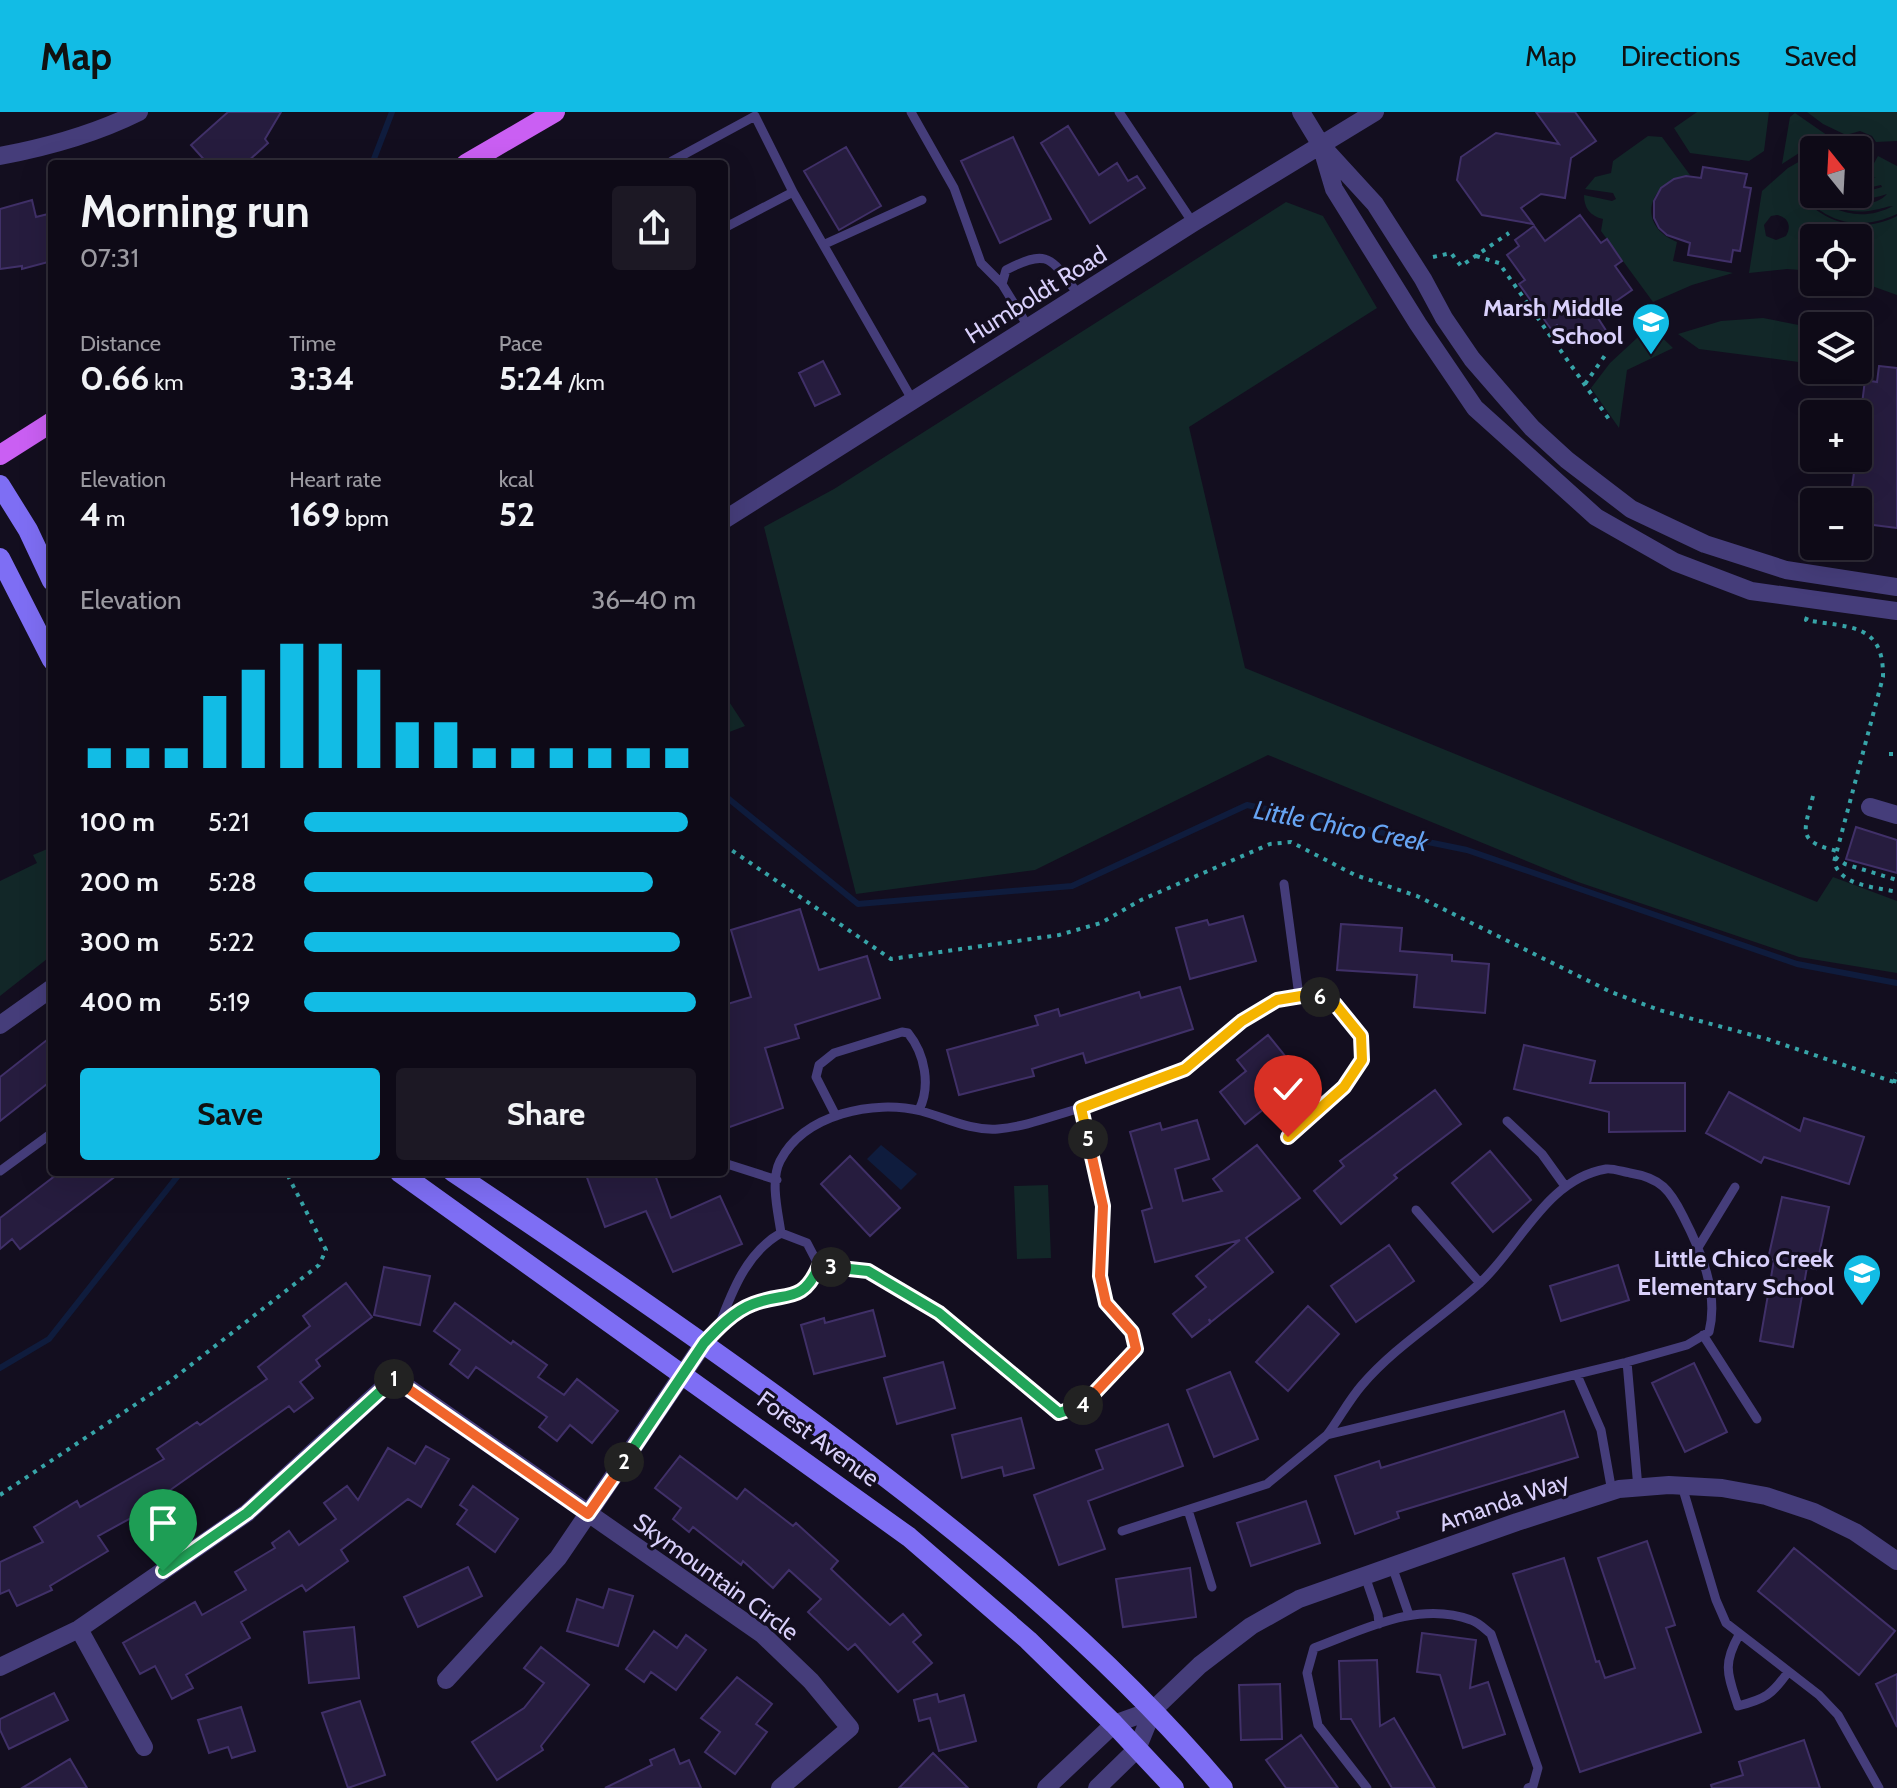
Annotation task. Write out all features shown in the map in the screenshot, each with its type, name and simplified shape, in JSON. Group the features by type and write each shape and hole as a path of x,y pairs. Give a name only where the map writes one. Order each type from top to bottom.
{"main road":[{"path":"473,160 555,112"},
{"path":"0,455 48,425"}],"street":[{"path":"0,156 34,150 84,135 139,112"},
{"path":"1301,112 1321,145 1375,204 1472,359 1532,428 1567,460 1631,509 1705,544 1786,570 1897,587"},
{"name":"Humboldt Road","path":"728,517 1193,223 1375,112"},
{"path":"1321,145 1334,189 1418,324 1475,408 1596,517 1675,562 1751,591 1897,611"},
{"path":"0,485 28,530 48,572"},
{"path":"0,558 48,652"},
{"path":"1870,807 1897,815"},
{"path":"0,1025 48,991"},
{"name":"Forest Avenue","path":"405,1176 909,1537 1028,1640 1174,1788"},
{"name":"Forest Avenue","path":"459,1176 704,1343 924,1505 989,1557 1153,1710 1223,1788"},
{"path":"446,1680 558,1558 704,1343"},
{"name":"Skymountain Circle","path":"0,1667 79,1629 247,1513 394,1378 762,1634 811,1681 850,1728 780,1788"},
{"name":"Amanda Way","path":"1153,1710 1200,1665 1251,1626 1299,1599 1612,1492 1682,1486 1722,1488 1766,1496 1814,1512 1855,1532 1897,1561"},
{"path":"79,1629 144,1747"},
{"path":"1046,1788 1114,1724 1153,1710"},
{"path":"1097,1788 1137,1749 1153,1710"}],"lane":[{"path":"911,112 954,188 981,263 1002,284 1029,328"},
{"path":"1119,112 1193,223"},
{"path":"674,160 755,116 793,192 913,401"},
{"path":"728,226 793,192"},
{"path":"825,244 922,200"},
{"path":"1002,284 1006,270 1029,258 1044,257 1080,296"},
{"path":"1284,884 1299,996"},
{"path":"781,1233 776,1191 779,1162 801,1134 836,1116 875,1107 919,1110 969,1127 999,1129 1081,1108 1185,1069 1242,1021 1277,1000 1313,994 1335,1004 1361,1036 1362,1060 1344,1087 1288,1137"},
{"path":"836,1116 816,1077 819,1065 834,1053 902,1032 908,1033 914,1040 925,1076 925,1097 919,1110"},
{"path":"819,1266 868,1271 939,1313 1059,1413 1087,1404 1136,1349 1132,1332 1106,1303 1100,1276 1103,1206 1081,1108"},
{"path":"1507,1121 1542,1154 1565,1186"},
{"path":"0,1171 48,1136"},
{"path":"728,1164 777,1180"},
{"path":"1122,1531 1267,1484 1327,1435 1363,1384 1505,1258 1538,1212 1565,1186 1607,1169 1643,1175 1670,1190 1699,1246 1714,1312 1709,1332 1687,1345 1627,1362 1327,1435"},
{"path":"1699,1246 1735,1187"},
{"path":"1416,1210 1480,1283"},
{"path":"781,1233 807,1243 819,1266"},
{"path":"719,1326 735,1283 768,1241 781,1233"},
{"path":"704,1343 719,1326 752,1304 789,1296 810,1286 819,1266"},
{"path":"1703,1335 1757,1419"},
{"path":"1627,1362 1638,1488"},
{"path":"1577,1375 1601,1430 1612,1492"},
{"path":"1682,1486 1720,1613 1726,1623 1819,1695 1838,1715 1879,1788"},
{"path":"1188,1510 1212,1587"},
{"path":"1392,1566 1409,1615"},
{"path":"1365,1576 1379,1624"},
{"path":"1367,1788 1318,1725 1307,1673 1314,1648 1409,1615 1435,1613 1473,1620 1491,1634 1538,1768 1533,1786 1528,1788"},
{"path":"1739,1635 1728,1655 1727,1673 1738,1706 1774,1692 1788,1672"}],"path":[{"path":"1433,257 1451,253 1461,266 1509,233"},
{"path":"1476,256 1499,263 1611,422"},
{"path":"1585,384 1606,354"},
{"path":"1806,620 1863,631 1874,639 1883,660 1883,677 1836,854 1837,872 1845,879 1897,892"},
{"path":"1889,754 1897,754"},
{"path":"1813,796 1805,829 1813,845 1836,854 1845,864 1897,880"},
{"path":"1894,1083 1897,1073"},
{"path":"0,1495 169,1382 319,1265 326,1250 288,1176"}],"green space":[{"path":"1697,112 1769,112 1764,151 1749,161 1690,153 1674,128"},
{"path":"1807,112 1897,112 1897,141 1876,142 1872,136 1860,131 1846,135"},
{"path":"1795,113 1828,136 1800,136 1800,152 1782,164 1790,117"},
{"path":"1648,136 1662,137 1690,175 1664,186 1652,204 1655,225 1677,242 1673,261 1733,273 1692,285 1653,302 1601,231 1603,219 1589,211 1584,195 1612,201 1616,199 1613,193 1585,189 1595,177 1611,173 1613,161"},
{"path":"1878,156 1897,166 1897,214 1858,223 1839,220 1818,209 1834,208 1848,213 1870,214 1893,206 1866,211 1840,208 1872,208 1872,203 1887,194 1872,198 1872,190 1882,187 1872,187 1872,178 1876,177 1872,177 1872,165"},
{"path":"1800,161 1800,208 1814,208 1833,219 1852,224 1800,224 1800,270 1749,273 1762,191","holes":["1771,216 1781,216 1789,225 1786,236 1776,240 1766,236 1764,225"]},
{"path":"1286,202 1323,216 1377,308 1189,427 1245,668 1817,902 1833,877 1897,901 1897,973 1799,957 1578,882 1268,755 1035,870 856,894 764,527 834,489"},
{"path":"1897,216 1897,295 1872,286 1871,224"},
{"path":"1763,318 1800,325 1800,362 1699,349 1678,334 1721,321"},
{"path":"1650,326 1673,348 1627,370 1619,428 1591,388 1610,363"},
{"path":"728,700 745,726 728,732"},
{"path":"48,849 48,958 0,996 0,881 37,863 33,855"},
{"path":"1048,1185 1051,1258 1017,1259 1014,1186"}],"water":[{"path":"881,1145 917,1174 901,1190 867,1159"}],"building":[{"path":"228,112 281,112 265,139 268,143 249,160 204,160 191,145"},
{"path":"1536,112 1575,112 1596,141 1571,158 1565,198 1541,194 1521,208 1533,224 1482,215 1457,180 1461,157 1496,133 1559,144"},
{"path":"1068,126 1099,175 1117,163 1128,181 1137,176 1145,188 1090,223 1041,143"},
{"path":"1013,137 1051,219 1000,243 961,161"},
{"path":"846,147 881,206 839,230 804,171"},
{"path":"1703,167 1747,174 1744,187 1751,188 1740,251 1733,250 1731,262 1688,255 1690,243 1667,235 1654,218 1654,201 1661,188 1674,179 1686,176 1701,178"},
{"path":"32,200 36,217 48,214 48,262 22,269 22,266 0,269 0,209"},
{"path":"1580,215 1601,243 1607,239 1622,261 1615,266 1632,290 1596,315 1607,332 1593,341 1588,335 1573,346 1557,325 1551,329 1519,284 1525,280 1507,255 1519,246 1515,240 1534,226 1545,241"},
{"path":"823,361 840,394 815,406 799,373"},
{"path":"1879,366 1897,368 1897,528 1872,525 1872,488 1852,488 1854,472 1872,472 1872,400 1862,400 1864,384 1877,382"},
{"path":"1856,827 1897,840 1897,873 1846,859"},
{"path":"800,909 819,970 867,956 880,998 795,1025 799,1038 765,1048 783,1108 728,1128 728,1004 751,997 731,930"},
{"path":"1243,916 1256,961 1190,979 1176,928 1207,920 1209,925"},
{"path":"1341,924 1402,928 1400,951 1452,955 1452,961 1489,964 1485,1013 1414,1007 1417,975 1337,970"},
{"path":"1180,987 1193,1029 1086,1063 1083,1053 1032,1069 1034,1076 959,1095 947,1050 1038,1025 1035,1016 1058,1009 1060,1016 1139,992 1141,998"},
{"path":"1268,1035 1303,1078 1245,1124 1220,1092 1246,1071 1237,1060"},
{"path":"48,1039 48,1083 0,1121 0,1077"},
{"path":"1524,1045 1595,1061 1590,1083 1685,1083 1685,1131 1609,1132 1609,1112 1514,1089"},
{"path":"1435,1090 1461,1124 1394,1175 1397,1178 1341,1224 1314,1191 1344,1166 1340,1161"},
{"path":"1729,1092 1800,1131 1804,1118 1864,1137 1849,1184 1764,1157 1761,1163 1706,1133"},
{"path":"1197,1120 1209,1159 1175,1169 1183,1201 1222,1191 1213,1179 1257,1145 1300,1198 1246,1238 1273,1272 1211,1322 1209,1319 1210,1323 1192,1337 1173,1314 1206,1287 1196,1276 1240,1240 1155,1262 1142,1211 1152,1208 1130,1132 1160,1123 1162,1130"},
{"path":"1490,1151 1531,1200 1493,1232 1452,1183"},
{"path":"850,1156 900,1208 870,1236 821,1184"},
{"path":"55,1176 116,1176 20,1249 12,1239 0,1249 0,1218"},
{"path":"586,1176 655,1176 671,1218 720,1196 742,1244 673,1272 646,1211 605,1227"},
{"path":"1782,1197 1829,1207 1816,1269 1807,1267 1793,1347 1760,1341 1774,1260 1768,1259"},
{"path":"1389,1245 1414,1281 1356,1322 1331,1286"},
{"path":"1618,1265 1629,1300 1561,1321 1550,1286"},
{"path":"384,1267 430,1276 420,1325 374,1315"},
{"path":"346,1283 372,1317 316,1360 320,1366 300,1382 313,1398 294,1412 289,1406 159,1498 169,1515 150,1526 142,1512 98,1536 108,1551 50,1586 52,1590 17,1606 9,1590 0,1594 0,1562 43,1542 34,1527 77,1501 80,1507 164,1459 157,1449 197,1422 200,1425 267,1379 258,1367 310,1326 303,1316"},
{"path":"455,1303 511,1344 513,1341 547,1365 538,1377 564,1395 577,1379 618,1411 592,1443 570,1425 557,1441 539,1427 547,1417 476,1367 468,1378 450,1364 460,1350 434,1331"},
{"path":"1308,1306 1339,1334 1288,1391 1256,1362"},
{"path":"873,1310 885,1356 814,1374 801,1325 824,1318 825,1323"},
{"path":"943,1362 955,1408 897,1424 884,1378"},
{"path":"1694,1363 1727,1432 1685,1452 1652,1383"},
{"path":"1230,1372 1258,1439 1214,1457 1187,1390"},
{"path":"1564,1411 1578,1457 1397,1512 1399,1518 1355,1534 1335,1476 1379,1461 1381,1468"},
{"path":"1021,1418 1034,1468 1004,1476 1002,1467 962,1478 952,1435"},
{"path":"1168,1424 1183,1466 1088,1501 1105,1549 1059,1565 1034,1495 1103,1469 1096,1450"},
{"path":"426,1446 449,1459 421,1507 408,1499 341,1550 348,1561 306,1591 302,1585 241,1622 250,1638 186,1675 193,1688 172,1699 155,1666 140,1674 123,1643 195,1602 202,1615 246,1590 235,1572 275,1548 272,1543 289,1531 299,1545 336,1519 324,1503 347,1486 358,1500 388,1448 415,1464"},
{"path":"680,1456 737,1499 745,1489 793,1526 796,1523 838,1561 831,1569 890,1625 903,1614 921,1635 913,1642 932,1663 898,1692 855,1644 848,1650 808,1612 821,1599 789,1570 773,1588 743,1561 741,1565 693,1527 689,1532 673,1519 681,1508 655,1488"},
{"path":"473,1486 518,1519 495,1552 457,1524 467,1510 460,1505"},
{"path":"1306,1501 1320,1543 1251,1566 1237,1523"},
{"path":"1647,1541 1675,1625 1666,1628 1701,1732 1580,1772 1513,1574 1564,1558 1596,1662 1599,1661 1605,1678 1635,1668 1598,1558"},
{"path":"1794,1548 1895,1631 1859,1675 1758,1591"},
{"path":"468,1567 482,1596 418,1627 404,1597"},
{"path":"1190,1568 1196,1617 1123,1627 1116,1579"},
{"path":"609,1589 633,1596 618,1646 567,1631 577,1599 603,1608"},
{"path":"354,1627 359,1678 309,1683 304,1632"},
{"path":"654,1631 677,1648 686,1635 706,1650 676,1690 651,1672 644,1682 626,1669"},
{"path":"1422,1633 1476,1640 1470,1688 1488,1682 1505,1734 1463,1748 1440,1675 1417,1672"},
{"path":"541,1647 589,1685 541,1746 543,1750 497,1780 472,1742 524,1708 544,1683 524,1668"},
{"path":"1377,1660 1380,1726 1394,1718 1435,1788 1392,1788 1351,1719 1341,1719 1339,1661"},
{"path":"1897,1674 1897,1727 1876,1684"},
{"path":"737,1677 772,1704 756,1724 767,1732 735,1774 705,1752 720,1732 701,1718"},
{"path":"1280,1684 1282,1739 1241,1740 1239,1685"},
{"path":"54,1693 68,1720 9,1749 0,1730 0,1719"},
{"path":"937,1694 939,1702 964,1695 976,1741 939,1751 930,1718 919,1721 914,1700"},
{"path":"360,1701 385,1775 348,1788 322,1713"},
{"path":"241,1707 255,1751 232,1758 228,1747 209,1753 198,1720"},
{"path":"1301,1735 1338,1788 1286,1788 1266,1760"},
{"path":"1804,1740 1820,1788 1712,1788 1711,1785 1743,1775 1739,1762"},
{"path":"674,1749 680,1764 689,1760 701,1788 605,1788 652,1765 650,1760"},
{"path":"933,1753 968,1788 899,1788"},
{"path":"70,1759 87,1788 22,1788"}],"waterway":[{"path":"374,160 392,112"},
{"name":"Little Chico Creek","path":"728,798 858,904 1072,886 1247,805 1467,850 1797,964 1897,983"},
{"name":"Little Chico Creek","path":"0,1368 49,1339 178,1176"}],"place":[{"name":"Marsh Middle School","path":"1651,356"},
{"name":"Little Chico Creek Elementary School","path":"1862,1307"}],"route":[{"path":"163,1571 247,1513 394,1378 588,1514 704,1343 719,1326 752,1304 789,1296 810,1286 819,1266 868,1271 939,1313 1059,1413 1087,1404 1136,1349 1132,1332 1106,1303 1100,1276 1103,1206 1081,1108 1185,1069 1242,1021 1277,1000 1313,994 1335,1004 1361,1036 1362,1060 1344,1087 1288,1137"}]}
